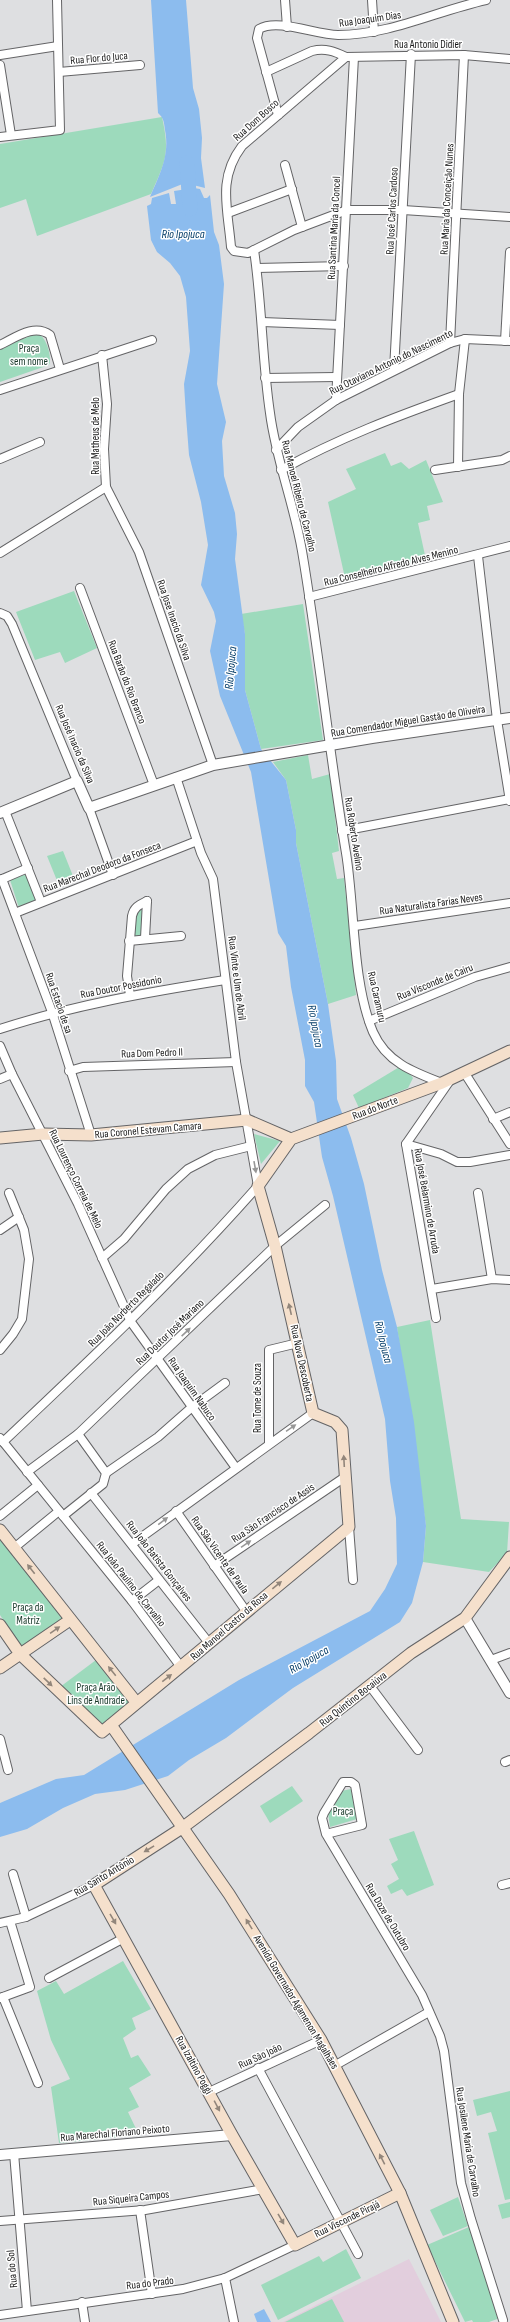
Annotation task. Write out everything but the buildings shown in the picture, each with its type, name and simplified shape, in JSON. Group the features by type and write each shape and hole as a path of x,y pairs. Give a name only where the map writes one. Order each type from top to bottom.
{"main road":[{"name":"Rua do Norte","path":"292,1139 447,1081 510,1051"},
{"name":"Rua Coronel Estevam Camara","path":"0,1138 43,1134 91,1135 247,1120 292,1139"},
{"path":"258,1186 292,1139"},
{"name":"Rua Nova Descoberta","path":"258,1186 275,1246 313,1413 335,1422 342,1430 349,1527"},
{"name":"Rua Manoel Castro da Rosa","path":"114,1729 136,1702 181,1667 246,1611 349,1527"},
{"path":"0,1530 136,1702"},
{"name":"Rua Quintino Bocaiúva","path":"182,1828 370,1686 411,1653 465,1618 510,1557"},
{"path":"0,1668 70,1620"},
{"path":"0,1625 20,1654 99,1731 102,1732 114,1729"},
{"name":"Avenida Governador Agamenon Magalhães","path":"114,1729 248,1923 321,2040 400,2193 453,2322"},
{"name":"Rua Santo Antônio","path":"94,1885 182,1828"},
{"name":"Rua Izaltino Poggi","path":"94,1885 232,2135 295,2245"},
{"name":"Rua Visconde Pirajá","path":"295,2245 341,2220 400,2193"}],"street":[{"path":"0,138 11,135 60,130 57,0"},
{"path":"285,0 288,26"},
{"path":"372,0 374,32"},
{"name":"Rua Joaquim Dias","path":"266,72 258,33 263,27 288,26 335,35 374,32 420,21 458,3 486,0"},
{"path":"0,55 58,46"},
{"path":"278,115 266,72 312,51 329,50 350,57"},
{"name":"Rua Antonio Didier","path":"350,57 410,54 464,55 510,59"},
{"name":"Rua José Carlos Cardoso","path":"394,370 410,54"},
{"name":"Rua Maria da Conceição Nunes","path":"450,343 458,213 464,55"},
{"name":"Rua Dom Bosco","path":"254,250 239,252 231,247 225,183 228,169 233,158 242,146 350,57"},
{"name":"Rua Santina Maria da Concel","path":"336,400 336,377 347,210 350,57"},
{"path":"0,65 11,135"},
{"name":"Rua Flor do Juca","path":"59,72 140,66"},
{"path":"285,165 302,226"},
{"path":"228,213 292,189"},
{"path":"254,250 302,226 347,210 403,210 510,217"},
{"name":"Rua Manoel Ribeiro de Carvalho","path":"254,250 262,322 265,378 276,450 294,509 310,597 329,746"},
{"path":"507,341 510,252"},
{"path":"256,268 344,266"},
{"path":"262,322 340,325"},
{"path":"0,345 34,329 41,329 50,334 60,369"},
{"path":"458,467 459,394 465,339"},
{"name":"Rua Otaviano Antonio do Nascimento","path":"276,450 298,427 336,400 450,343 465,339 507,341"},
{"path":"0,390 102,355 152,340"},
{"name":"Rua Matheus de Melo","path":"0,553 106,487 104,449 107,404 102,355"},
{"path":"265,378 336,377"},
{"path":"281,470 323,447 377,423 459,394"},
{"path":"0,459 40,442"},
{"path":"435,470 502,460 510,456"},
{"name":"Rua Jose Inacio da Silva","path":"106,487 139,552 213,765"},
{"name":"Rua Conselheiro Alfredo Alves Menino","path":"310,597 478,556 510,546"},
{"path":"342,830 510,800 497,720 478,556"},
{"name":"Rua Barão do Rio Branco","path":"80,588 154,784"},
{"name":"Rua José Inacio da Silva","path":"0,613 7,616 12,624 89,808 113,875"},
{"name":"Rua Comendador Miguel Gastão de Oliveira","path":"89,808 154,784 213,765 227,764 311,748 510,718"},
{"name":"Rua Roberto Avelino","path":"329,746 355,926"},
{"name":"Rua Vinte e Um de Abril","path":"176,777 197,841 213,879 236,1062 258,1186"},
{"path":"41,902 28,868 3,812 77,781"},
{"name":"Rua Marechal Deodoro da Fonseca","path":"16,913 197,841"},
{"path":"1,880 28,868"},
{"name":"Rua Estacio de sa","path":"1,880 16,913 52,1012 91,1135"},
{"path":"130,995 127,976 129,941 133,911 147,901 146,938"},
{"name":"Rua Naturalista Farias Neves","path":"355,926 510,903"},
{"name":"Rua Caramuru","path":"355,926 360,982 369,1020 382,1047 392,1058 411,1071 447,1081"},
{"path":"129,941 146,938 181,936"},
{"name":"Rua Visconde de Cairu","path":"369,1020 475,978 510,967"},
{"name":"Rua Doutor Possidonio","path":"0,1029 52,1012 130,995 225,980"},
{"name":"Rua Lourenço Correia de Melo","path":"0,1046 12,1074 78,1204 131,1322"},
{"name":"Rua Dom Pedro II","path":"70,1071 83,1067 236,1062"},
{"path":"464,1072 510,1144"},
{"path":"0,1079 12,1074"},
{"name":"Rua José Belarmino de Arruda","path":"436,1318 406,1144 447,1081"},
{"path":"493,1119 510,1112"},
{"path":"406,1144 441,1154 457,1162 476,1161 510,1155"},
{"path":"102,1258 124,1239 166,1189 188,1169 215,1155 252,1146"},
{"name":"Rua João Norberto Regalado","path":"2,1440 131,1322 218,1231 258,1186"},
{"path":"0,1350 19,1325 23,1312 26,1290 28,1250 19,1217 9,1193"},
{"path":"478,1193 492,1279"},
{"name":"Rua Doutor José Mariano","path":"27,1472 78,1434 275,1246 325,1205"},
{"path":"0,1230 19,1217"},
{"path":"432,1288 492,1279 510,1280"},
{"name":"Rua Joaquim Nabuco","path":"131,1322 191,1408 236,1468"},
{"name":"Rua Tome de Souza","path":"269,1443 268,1353 270,1349 298,1343"},
{"path":"14,1548 103,1484 106,1473 158,1437 191,1408 225,1384"},
{"path":"132,1544 269,1443 313,1413"},
{"path":"78,1434 106,1473"},
{"name":"Rua João Paulino de Carvalho","path":"2,1440 132,1601 181,1667"},
{"name":"Rua São Francisco de Assis","path":"214,1566 345,1477"},
{"path":"0,1516 38,1485"},
{"name":"Rua João Batista Gonçalves","path":"91,1493 209,1643"},
{"name":"Rua São Vicente de Paula","path":"176,1511 246,1611"},
{"path":"349,1527 353,1580"},
{"path":"132,1601 159,1580"},
{"path":"465,1618 510,1693"},
{"path":"491,1660 510,1653"},
{"path":"370,1686 418,1750"},
{"path":"0,1738 8,1770"},
{"name":"Rua Doze de Outubro","path":"326,1834 362,1825 355,1785 351,1782 343,1782 324,1813 322,1818 326,1834 422,1995 429,2012"},
{"path":"13,1874 26,1917"},
{"path":"502,1885 510,1883"},
{"name":"Rua Santo Antônio","path":"0,1923 26,1917 94,1885"},
{"path":"10,1921 30,1987 1,1998 38,2083"},
{"path":"49,1978 124,1938"},
{"path":"334,2066 429,2012"},
{"name":"Rua Josilene Maria de Carvalho","path":"429,2012 444,2051 463,2189 504,2320"},
{"name":"Rua São João","path":"209,2092 321,2040"},
{"path":"258,2068 358,2254"},
{"name":"Rua Marechal Floriano Peixoto","path":"0,2155 232,2135"},
{"name":"Rua do Sol","path":"14,2153 27,2311"},
{"name":"Rua Siqueira Campos","path":"0,2221 140,2210 264,2189"},
{"path":"140,2210 152,2294"},
{"name":"Rua do Prado","path":"0,2316 82,2302 183,2290 225,2278 295,2245"},
{"path":"225,2278 234,2322"},
{"path":"82,2302 85,2322"}],"shaded area":[{"path":"409,2259 441,2322 283,2322 332,2297"}],"green space":[{"path":"162,117 166,140 165,157 151,194 37,236 26,199 0,208 0,144"},
{"name":"Praça sem nome","path":"35,334 42,336 48,348 50,357 49,365 0,382 0,348"},
{"path":"385,453 391,466 401,462 409,469 426,460 443,502 427,506 430,520 418,523 426,560 345,578 328,502 356,489 346,469"},
{"path":"74,591 97,648 65,663 60,652 35,660 16,612"},
{"path":"303,604 323,740 261,749 245,690 245,634 241,614"},
{"path":"308,755 312,779 330,774 339,851 332,853 337,879 344,878 356,995 328,1004 296,843 296,830 286,780 273,762"},
{"path":"63,851 73,876 58,883 47,856"},
{"path":"27,874 38,900 19,908 10,880"},
{"path":"136,910 145,910 142,936 133,936"},
{"path":"401,1066 406,1069 413,1078 408,1088 359,1108 353,1095"},
{"path":"254,1134 280,1141 261,1164"},
{"path":"430,1320 461,1519 509,1522 507,1553 489,1572 423,1562 426,1526 397,1327"},
{"name":"Praça da Matriz","path":"0,1539 63,1618 21,1647 0,1615"},
{"name":"Praça Arão Lins de Andrade","path":"96,1660 130,1701 100,1727 60,1687"},
{"path":"292,1786 303,1801 270,1823 260,1806"},
{"name":"Praça","path":"351,1789 357,1819 330,1827 328,1813 341,1791"},
{"path":"414,1831 434,1885 407,1896 402,1889 391,1894 387,1886 399,1879 391,1864 398,1860 389,1839"},
{"path":"123,1961 151,2009 132,2018 136,2029 123,2038 131,2058 138,2055 151,2075 129,2088 139,2107 128,2112 139,2135 59,2143 51,2087 70,2079 51,2040 37,1991 56,1981 64,1994"},
{"path":"510,2091 510,2199 505,2200 488,2133 497,2131 491,2112 477,2116 473,2100"},
{"path":"458,2197 468,2226 443,2236 430,2210"},
{"path":"510,2202 510,2217 502,2219 498,2205"},
{"path":"469,2227 500,2318 489,2322 473,2322 472,2320 465,2322 427,2245"},
{"path":"346,2249 361,2278 278,2320 261,2285 319,2256 323,2262"},
{"path":"332,2299 344,2322 285,2322"}],"water":[{"name":"Rio Ipojuca","path":"151,0 186,0 193,88 199,109 202,138 201,158 205,188 185,183 150,197 163,164 166,148 164,123 158,113"},
{"name":"Rio Ipojuca","path":"194,188 200,189 204,198 207,198 210,195 214,232 219,245 224,284 217,384 226,422 222,441 224,476 235,513 237,534 235,559 245,634 245,690 261,749 286,780 296,830 296,843 328,1004 336,1061 337,1099 351,1138 364,1184 382,1270 397,1327 414,1422 426,1526 423,1562 412,1603 400,1622 293,1688 226,1738 189,1760 168,1776 125,1790 95,1794 63,1808 27,1829 0,1837 0,1803 56,1779 84,1775 239,1680 370,1611 385,1589 397,1564 396,1518 390,1481 385,1419 333,1196 322,1157 314,1102 305,1086 305,1060 291,987 286,946 278,933 251,772 220,696 210,651 216,621 214,612 201,585 208,545 201,502 189,455 186,416 184,384 190,351 186,297 180,276 170,263 157,252 151,240 147,206 151,204 152,198 169,193 171,204 176,204 174,191"},
{"path":"264,2309 271,2322 257,2322 254,2314"}],"waterway":[{"name":"Rio Ipojuca","path":"187,163 190,209"}]}
